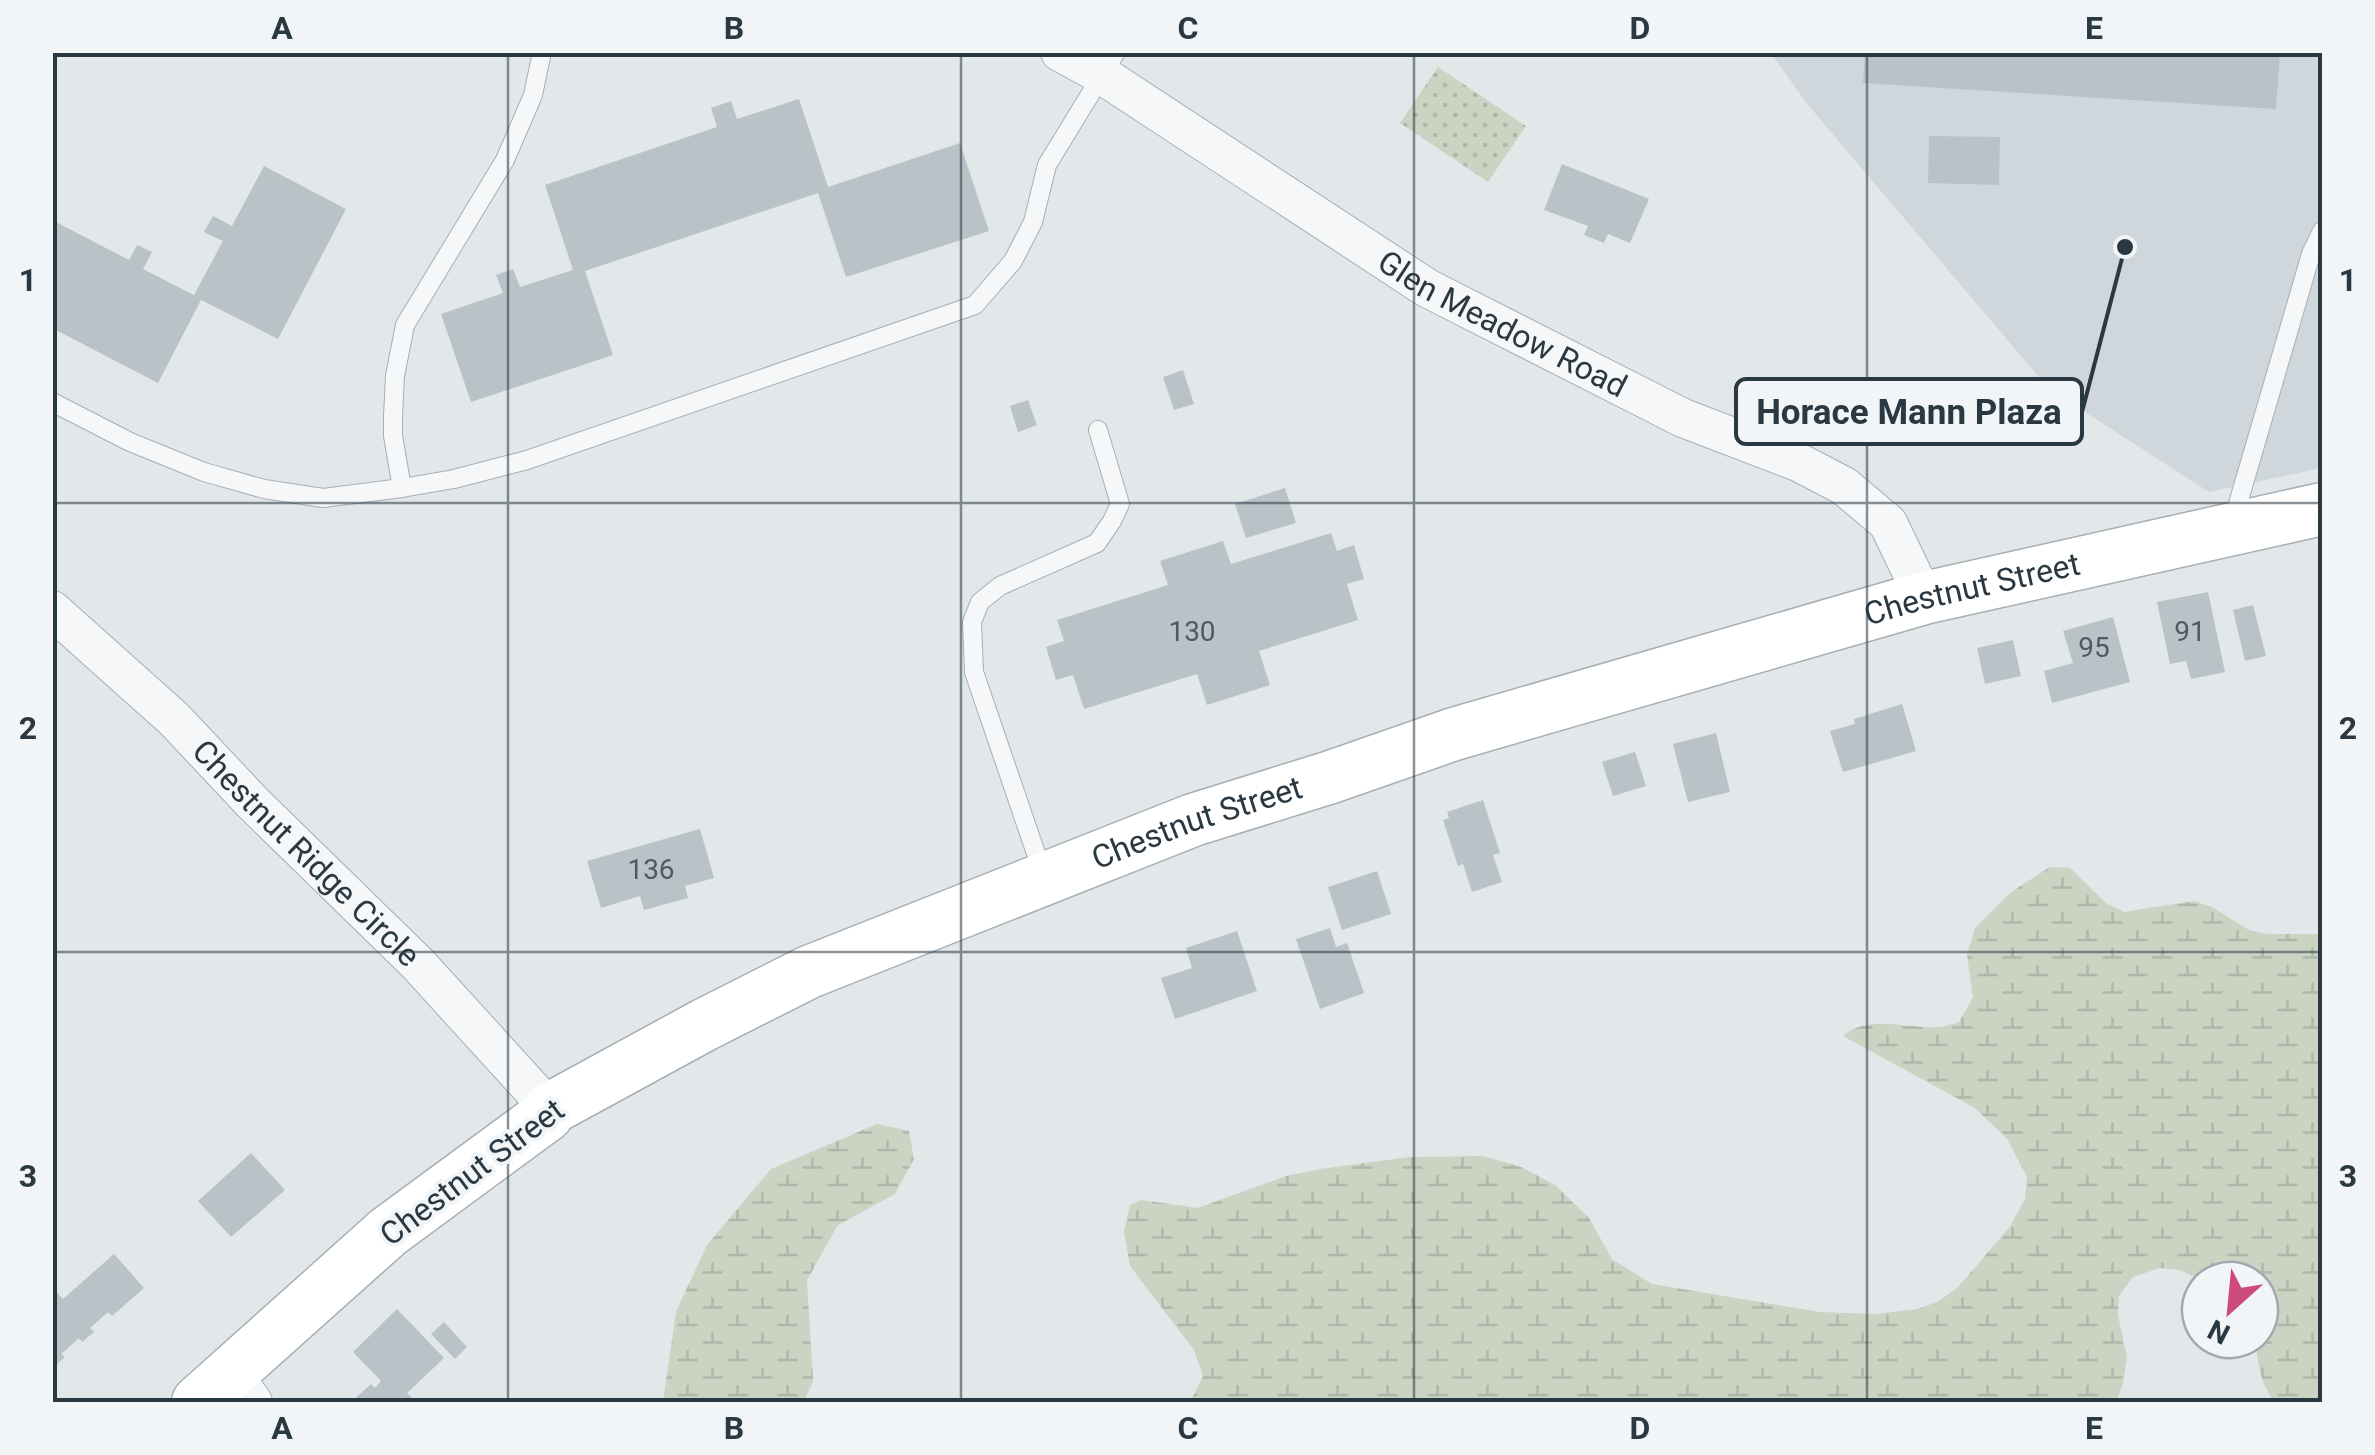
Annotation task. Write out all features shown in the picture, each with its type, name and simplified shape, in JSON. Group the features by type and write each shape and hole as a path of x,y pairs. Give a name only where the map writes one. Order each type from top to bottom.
{"main road":[{"name":"Chestnut Street","path":"227,1392 388,1232 550,1109 704,1024 810,972 1193,820 1454,734 1924,598 2322,508"}],"street":[{"name":"Glen Meadow Road","path":"1060,52 1109,64 1427,288 1683,418 1798,462 1844,486 1888,523 1924,598"},
{"name":"Chestnut Ridge Circle","path":"52,610 174,719 252,802 418,964 550,1109"}],"lane":[{"path":"402,488 393,436 393,404 406,325 506,160 534,95 542,52"},
{"path":"52,402 130,442 189,466 264,489 323,498 454,479 527,460 975,306 1013,261 1033,222 1046,165 1109,64"},
{"path":"2230,529 2311,254 2322,230"},
{"path":"1045,879 974,672 972,622 980,602 1000,586 1097,542 1112,521 1120,504 1098,430"}],"shaded area":[{"path":"1773,53 2322,53 2322,468 2209,492 2049,389 1808,105"}],"green space":[{"path":"1438,67 1526,126 1488,182 1400,123"},
{"path":"2050,867 2070,868 2107,904 2124,912 2194,901 2212,907 2249,930 2322,934 2322,1402 2275,1402 2260,1372 2258,1360 2280,1360 2280,1260 2180,1260 2180,1270 2160,1268 2133,1277 2119,1296 2118,1315 2127,1357 2116,1402 1190,1402 1203,1376 1194,1350 1130,1266 1124,1232 1130,1205 1141,1200 1198,1208 1286,1176 1320,1169 1409,1157 1483,1156 1521,1167 1555,1185 1589,1218 1612,1259 1652,1284 1820,1312 1875,1314 1918,1309 1939,1301 1958,1287 2009,1228 2025,1199 2027,1177 2007,1139 1975,1108 1843,1036 1853,1029 1876,1024 1936,1027 1959,1022 1973,997 1967,955 1975,928 2011,892"},
{"path":"877,1124 909,1131 914,1159 895,1194 838,1225 807,1280 813,1381 804,1402 663,1402 676,1312 707,1245 771,1169"}],"building":[{"path":"1865,52 2280,52 2276,109 1863,83"},
{"path":"799,99 828,187 960,143 989,231 846,277 818,193 585,271 613,355 471,402 441,314 503,293 496,275 513,269 520,287 573,270 545,185 717,127 711,108 731,101 737,119"},
{"path":"1929,136 2000,137 1999,185 1928,183"},
{"path":"1562,164 1649,199 1630,243 1608,234 1604,243 1584,235 1588,226 1544,210"},
{"path":"264,166 346,209 278,339 201,300 158,383 52,328 52,220 129,260 137,245 152,252 143,269 194,295 223,241 204,232 213,216 232,226"},
{"path":"1183,370 1194,404 1174,410 1163,377"},
{"path":"1028,400 1037,425 1018,432 1010,406"},
{"path":"1285,488 1296,523 1246,538 1235,504"},
{"path":"1331,533 1337,551 1354,545 1364,579 1347,584 1358,620 1259,651 1270,685 1207,705 1197,674 1084,709 1073,675 1056,680 1046,647 1064,641 1057,620 1168,585 1160,561 1223,541 1231,564"},
{"path":"2208,592 2225,672 2191,679 2186,661 2170,664 2157,602"},
{"path":"2253,605 2266,656 2245,661 2233,610"},
{"path":"2113,617 2130,682 2052,703 2044,671 2073,663 2063,631"},
{"path":"2013,640 2021,676 1985,684 1977,648"},
{"path":"1902,704 1916,751 1843,772 1830,731"},
{"path":"1716,733 1730,792 1688,802 1673,744"},
{"path":"1635,752 1646,786 1613,796 1602,762"},
{"path":"1483,800 1500,853 1493,855 1502,882 1472,892 1463,864 1458,866 1443,820 1449,818 1447,812"},
{"path":"700,829 714,878 685,886 688,898 644,910 640,896 601,908 587,861"},
{"path":"1377,871 1391,914 1342,930 1328,887"},
{"path":"1330,928 1336,947 1347,943 1364,993 1320,1009 1296,939"},
{"path":"1237,931 1257,991 1175,1019 1161,978 1192,968 1186,948"},
{"path":"251,1153 285,1190 231,1237 198,1201"},
{"path":"114,1254 144,1288 112,1316 108,1312 90,1328 94,1332 82,1342 79,1338 61,1354 65,1357 55,1366 52,1287 63,1299"},
{"path":"397,1309 444,1358 407,1393 416,1402 351,1402 371,1384 375,1388 381,1381 353,1352"},
{"path":"444,1322 467,1347 455,1359 431,1334"}],"place":[{"name":"Horace Mann Plaza","path":"2125,247"}]}
